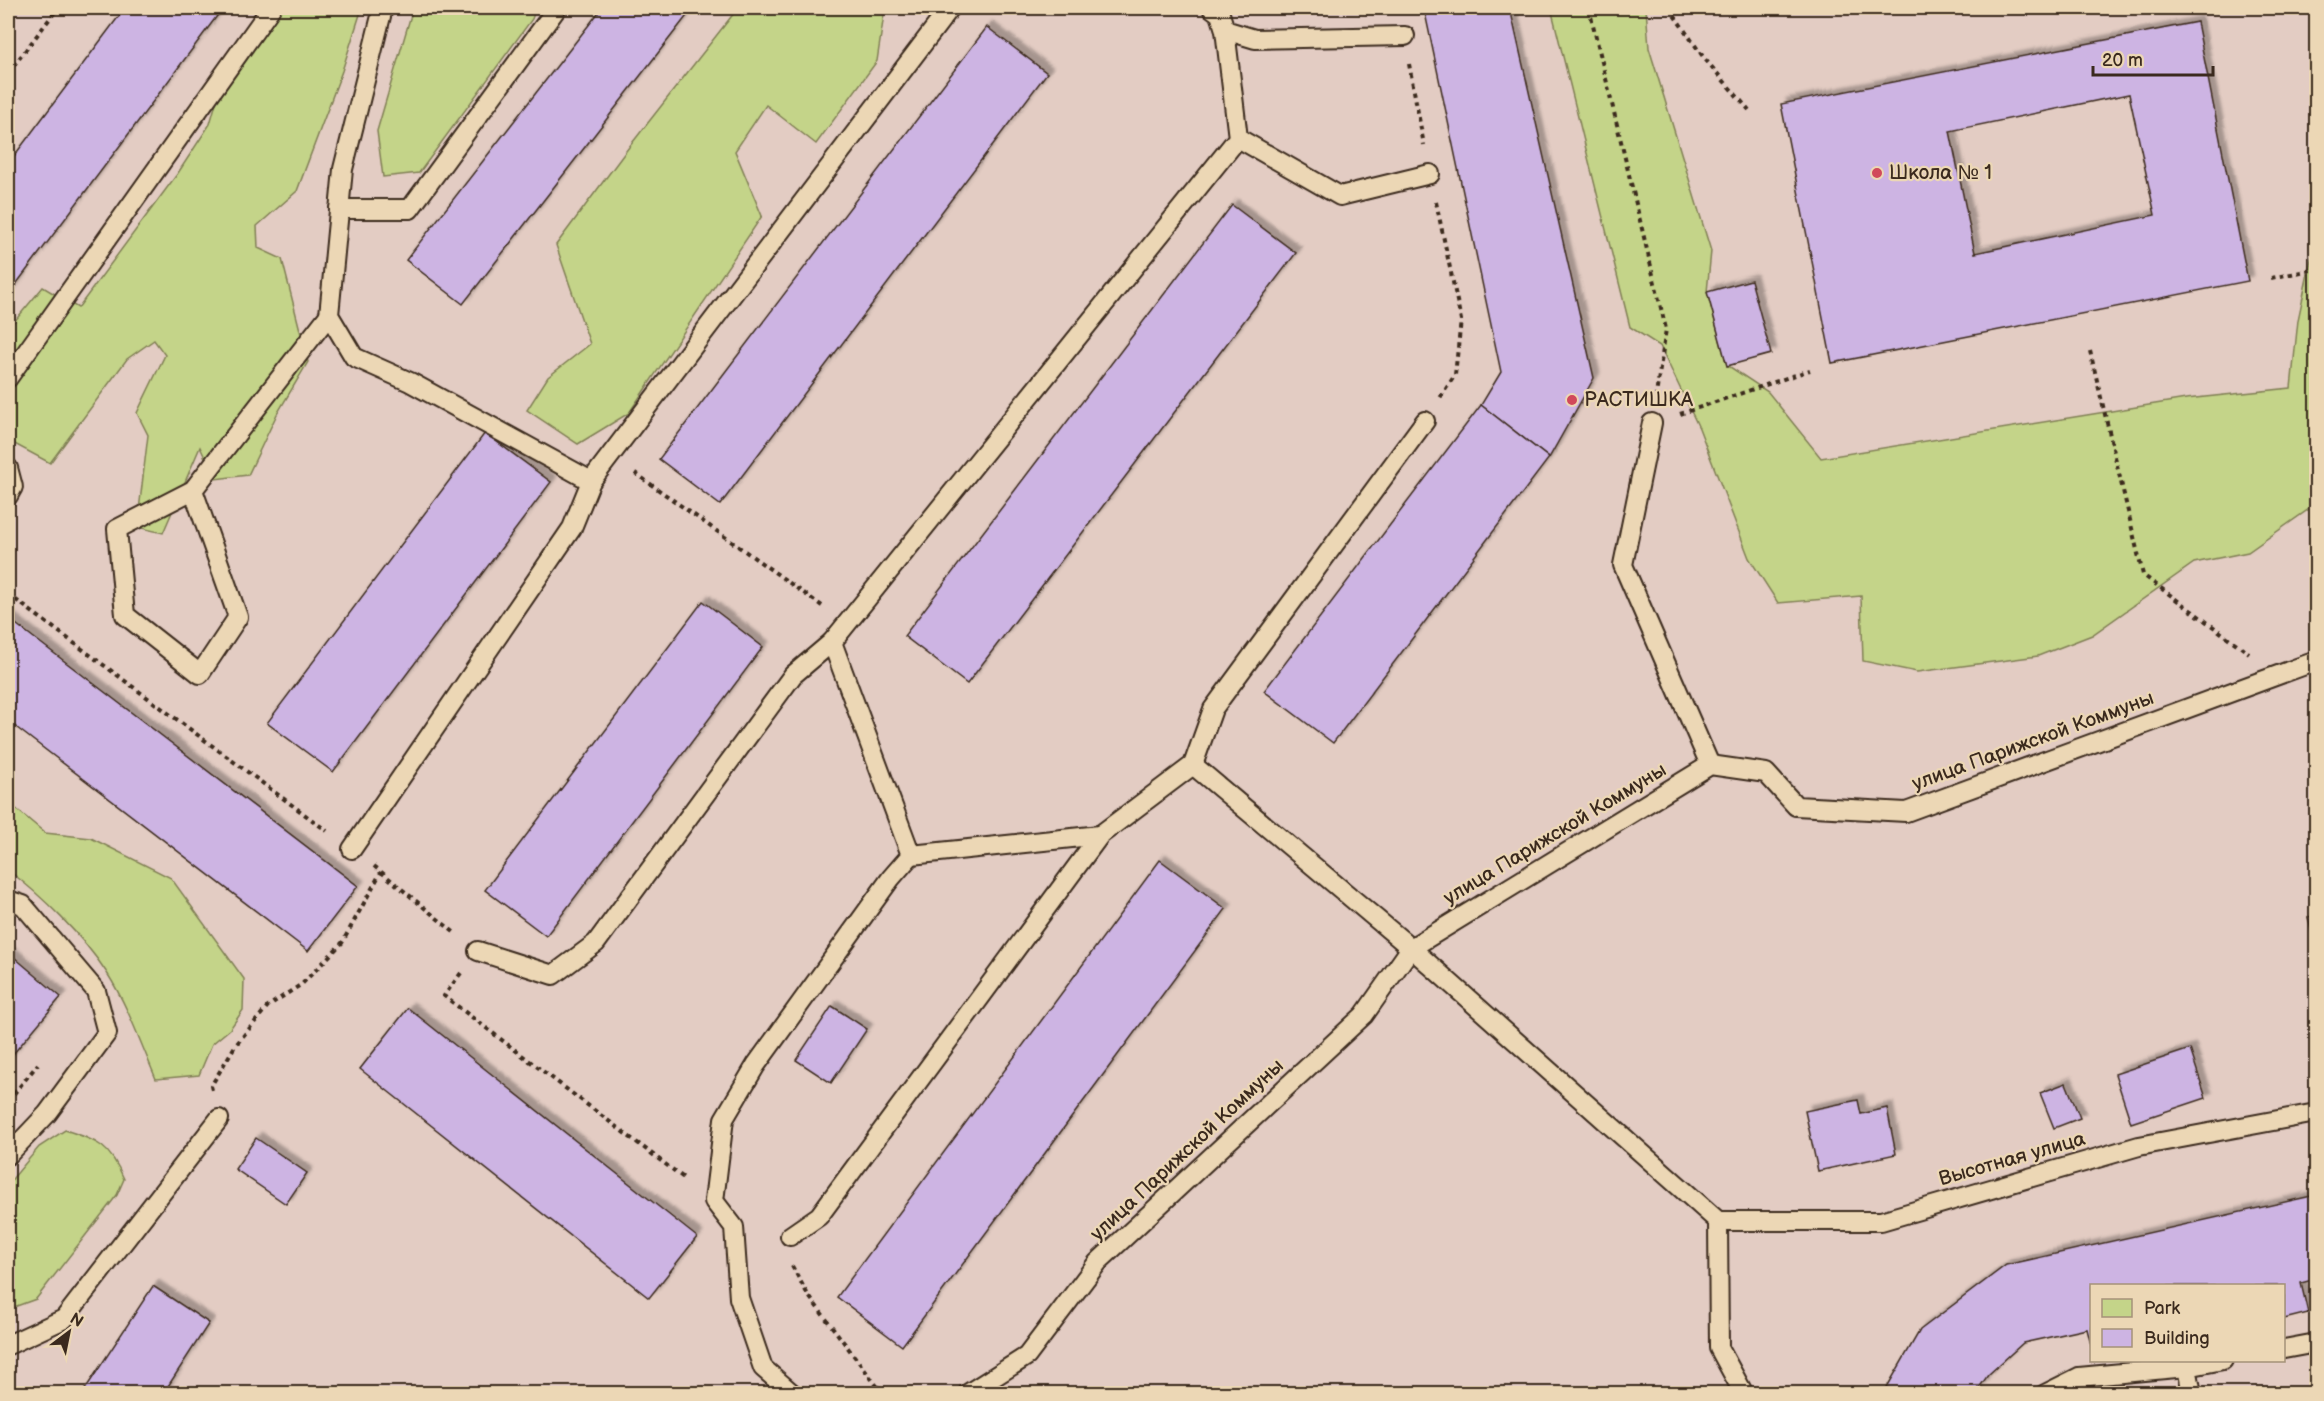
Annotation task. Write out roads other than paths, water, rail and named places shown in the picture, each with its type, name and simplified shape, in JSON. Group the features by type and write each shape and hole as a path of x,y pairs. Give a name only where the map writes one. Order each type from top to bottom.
{"lane":[{"path":"8,378 272,8"},
{"path":"193,490 238,617 200,674 125,615 117,529 193,490 329,315 343,169 383,8"},
{"path":"339,209 410,209 557,8"},
{"path":"352,849 572,528 591,481 950,8"},
{"path":"478,951 553,975 596,943 793,675 832,642 847,624 1238,138 1225,30 1220,14 1212,8"},
{"path":"1225,30 1255,39 1405,36"},
{"path":"1238,138 1340,196 1430,174"},
{"path":"329,315 354,357 429,392 591,481"},
{"path":"790,1236 819,1216 1100,835 1192,765 1213,709 1425,421"},
{"path":"1652,423 1623,565 1710,765"},
{"path":"8,468 13,487 8,496"},
{"path":"832,642 911,855"},
{"name":"улица Парижской Коммуны","path":"967,1394 1027,1356 1098,1262 1364,1015 1411,948 1710,765 1766,773 1796,806 1906,812 2316,661"},
{"path":"1192,765 1411,948 1718,1221 1719,1348 1744,1394"},
{"path":"793,1394 763,1368 739,1298 734,1227 714,1201 724,1119 756,1065 891,878 911,855 1100,835"},
{"path":"8,900 23,905 96,991 107,1034 47,1114 8,1155"},
{"name":"Высотная улица","path":"1718,1221 1881,1221 2139,1146 2316,1113"},
{"path":"8,1345 64,1319 219,1119"},
{"path":"2285,1349 2316,1343"},
{"path":"2045,1394 2079,1377 2187,1367 2213,1362"},
{"path":"2187,1367 2192,1394"}],"place":[{"name":"Школа № 1","path":"1877,173"},
{"name":"РАСТИШКА","path":"1572,400"}]}
